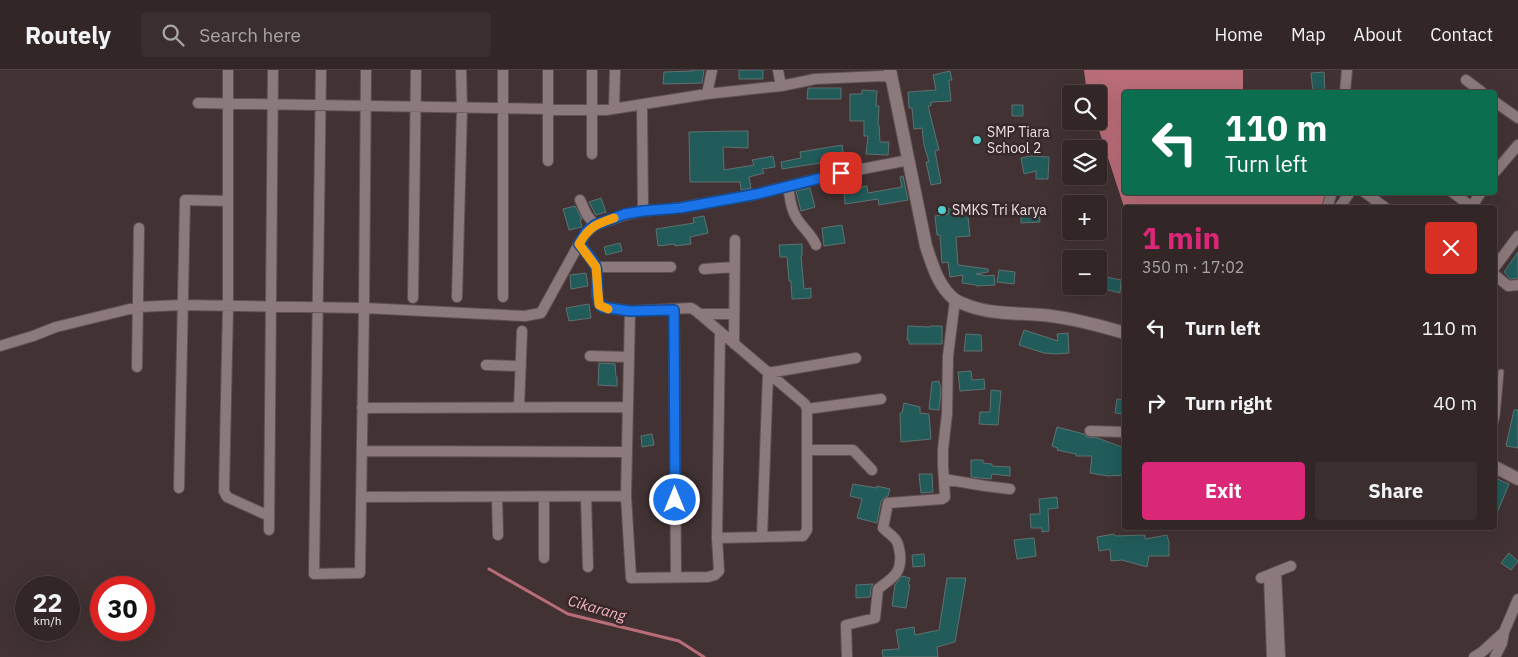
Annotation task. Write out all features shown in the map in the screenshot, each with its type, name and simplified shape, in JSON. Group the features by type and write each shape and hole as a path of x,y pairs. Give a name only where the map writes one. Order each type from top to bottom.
{"street":[{"path":"228,70 228,307 224,494 269,516"},
{"path":"269,530 272,70"},
{"path":"321,70 314,574 360,573 366,70"},
{"path":"413,298 416,70"},
{"path":"457,297 462,108 461,70"},
{"path":"503,70 503,297"},
{"path":"548,70 548,161"},
{"path":"592,70 592,154"},
{"path":"614,108 615,70"},
{"path":"707,94 712,70"},
{"path":"778,70 781,86"},
{"path":"1345,90 1347,70"},
{"path":"198,103 592,110 781,86 816,79 882,76 891,73 926,246 933,270 954,300 974,308 997,313 1051,316 1099,325 1122,332"},
{"path":"1466,80 1479,90"},
{"path":"1497,103 1518,118"},
{"path":"642,105 643,211"},
{"path":"1497,167 1518,146"},
{"path":"0,346 56,327 138,307 182,305 364,308 534,315 541,313 586,232 595,225 617,217 643,211 680,208 757,194 841,173 909,160"},
{"path":"788,186 795,216 812,236 816,245"},
{"path":"1368,195 1382,205"},
{"path":"1456,195 1469,205"},
{"path":"179,488 185,200 228,201"},
{"path":"580,200 595,225"},
{"path":"137,367 139,228"},
{"path":"1497,264 1518,236"},
{"path":"734,240 734,344"},
{"path":"579,244 596,267 599,305 605,309 630,311 691,308 805,404 807,410 806,533 803,536 717,538"},
{"path":"596,267 671,267"},
{"path":"704,269 734,267"},
{"path":"1497,277 1508,286 1518,285"},
{"path":"847,657 846,625 875,618 879,589 898,572 900,560 898,543 884,528 888,503 946,497 943,449 947,414 948,356 954,300"},
{"path":"674,310 676,577"},
{"path":"630,311 626,496 631,578 708,577 719,571 717,538 720,332"},
{"path":"699,314 734,314"},
{"path":"520,407 522,331"},
{"path":"590,356 629,357"},
{"path":"768,373 856,358"},
{"path":"486,365 521,366"},
{"path":"762,537 768,373"},
{"path":"807,410 881,399"},
{"path":"362,408 628,407"},
{"path":"1090,431 1122,432"},
{"path":"807,450 853,450 872,470"},
{"path":"362,451 627,452"},
{"path":"1497,468 1518,479"},
{"path":"944,479 1010,489"},
{"path":"586,496 588,567"},
{"path":"361,497 626,496"},
{"path":"497,497 498,535"},
{"path":"544,497 544,558"},
{"path":"1269,575 1291,566"},
{"path":"1269,575 1272,657"},
{"path":"1269,575 1280,657"},
{"path":"1495,657 1518,599"},
{"path":"1474,657 1504,632"}],"lane":[{"path":"1497,416 1501,372"}],"shaded area":[{"path":"1084,70 1243,70 1243,90 1122,90 1122,195 1329,195 1322,205 1123,205 1107,155 1107,140 1102,140 1099,130 1107,130 1107,85 1086,85"}],"building":[{"path":"704,70 702,83 663,84 664,72"},
{"path":"739,70 763,70 763,79 739,79"},
{"path":"950,71 952,80 949,80 951,101 931,102 931,106 928,106 939,150 935,151 941,183 931,185 926,162 929,162 922,128 914,129 912,108 909,108 908,92 936,90 933,75"},
{"path":"1324,72 1325,90 1313,90 1311,73"},
{"path":"808,88 841,88 841,99 807,99"},
{"path":"862,90 877,91 876,106 879,106 878,125 880,142 889,142 888,155 866,154 868,136 864,136 864,121 850,121 850,94 862,94"},
{"path":"1012,105 1023,105 1023,116 1012,116"},
{"path":"748,131 748,148 723,147 724,170 754,165 752,160 773,156 775,167 762,169 764,173 749,177 751,188 741,190 740,182 690,182 689,132"},
{"path":"842,145 845,164 827,168 826,162 782,169 781,162 801,158 800,152"},
{"path":"1031,156 1049,157 1048,179 1036,179 1036,171 1024,174 1021,158"},
{"path":"903,176 908,200 879,205 878,199 845,204 844,190 867,186 868,193 902,187 900,177"},
{"path":"810,188 815,207 801,211 796,191"},
{"path":"601,198 606,212 596,215 589,202"},
{"path":"575,206 582,219 580,220 582,227 569,230 563,209"},
{"path":"967,207 970,236 956,237 958,265 988,269 988,272 976,274 994,275 995,285 976,286 962,283 963,275 950,277 948,262 942,263 940,235 937,235 935,216 949,214 948,209"},
{"path":"1039,213 1040,222 1021,223 1021,214"},
{"path":"704,216 708,233 690,237 691,244 658,246 656,229 694,223 693,218"},
{"path":"842,225 845,243 824,246 822,228"},
{"path":"620,243 622,251 606,255 604,247"},
{"path":"802,244 801,256 804,289 811,288 811,298 792,299 787,257 780,257 779,245"},
{"path":"1518,252 1518,278 1510,279 1504,272"},
{"path":"999,270 1015,272 1014,284 997,282"},
{"path":"586,273 588,286 571,289 570,275"},
{"path":"1107,277 1121,280 1120,293 1107,290"},
{"path":"589,304 591,318 569,321 566,308"},
{"path":"908,326 942,326 942,344 909,344 909,340 907,340"},
{"path":"1024,330 1058,341 1057,334 1068,333 1069,353 1044,353 1019,345"},
{"path":"966,334 981,335 982,351 964,351"},
{"path":"599,363 615,364 617,386 598,385"},
{"path":"971,371 972,380 984,379 985,389 960,391 958,372"},
{"path":"939,381 941,390 939,410 929,409 932,382"},
{"path":"991,390 1001,391 998,425 979,424 980,412 990,412"},
{"path":"1117,399 1122,400 1122,414 1115,413"},
{"path":"904,403 920,407 920,413 929,414 931,439 901,442 900,413 902,413"},
{"path":"1514,410 1518,410 1518,448 1506,446"},
{"path":"1057,427 1084,434 1087,437 1098,438 1122,447 1122,475 1108,476 1090,473 1092,456 1076,456 1076,454 1057,450 1058,448 1052,446"},
{"path":"652,434 654,445 642,447 641,436"},
{"path":"971,460 983,460 983,463 992,464 992,466 1010,467 1010,476 992,474 991,479 971,477"},
{"path":"919,474 932,474 933,492 921,493"},
{"path":"1497,479 1509,484 1497,513"},
{"path":"853,484 890,489 888,496 881,501 877,523 857,518 862,499 850,496"},
{"path":"1057,497 1058,508 1048,509 1049,531 1042,532 1042,528 1031,528 1030,514 1040,514 1039,499"},
{"path":"1114,534 1115,536 1145,535 1145,539 1167,535 1169,556 1149,556 1147,567 1122,560 1111,561 1110,549 1099,551 1097,537"},
{"path":"1034,538 1036,556 1017,559 1014,540"},
{"path":"1509,553 1518,561 1511,570 1501,563"},
{"path":"924,554 925,566 913,567 912,555"},
{"path":"902,576 910,578 906,608 892,606 895,585"},
{"path":"947,578 966,578 955,642 937,647 938,657 883,657 882,650 899,649 896,630 914,627 915,635 939,630"},
{"path":"873,584 870,597 856,598 856,585"}],"waterway":[{"name":"Cikarang","path":"489,569 568,614 679,641 704,657"}],"slow traffic":[{"path":"608,309 599,305 596,267 579,244 586,232 595,225 614,218"}],"place":[{"name":"SMP Tiara School 2","path":"977,140"},
{"name":"SMKS Tri Karya","path":"942,210"}],"route":[{"path":"675,500 674,310 630,311 605,309 599,305 596,267 579,244 586,232 595,225 625,214 680,208 757,194 841,173"}]}
